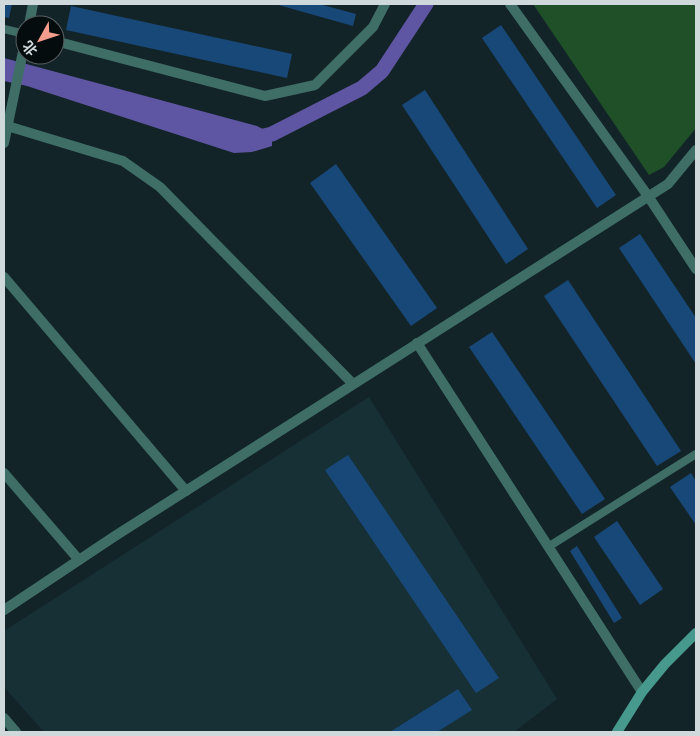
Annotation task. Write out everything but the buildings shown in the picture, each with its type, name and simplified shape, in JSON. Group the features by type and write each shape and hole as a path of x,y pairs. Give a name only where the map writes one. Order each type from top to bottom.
{"main road":[{"path":"617,732 642,692 665,664 696,632"}],"street":[{"path":"65,44 265,96 314,85 373,27 385,4"},
{"path":"510,4 648,196 696,269"},
{"path":"4,143 5,125 20,65"},
{"path":"5,125 123,161 160,187 353,384"},
{"path":"4,610 186,491 668,184 696,150"},
{"path":"4,277 186,491"},
{"path":"417,343 642,692"},
{"path":"4,473 79,560"},
{"path":"4,718 16,732"}],"lane":[{"path":"548,547 696,454"}],"shaded area":[{"path":"4,58 15,61 15,65 30,65 257,126 272,134 272,146 252,152 234,153 27,86 4,81"},
{"path":"369,397 557,699 514,732 44,732 4,687 4,631"}],"green space":[{"path":"533,4 696,4 696,128 664,167 649,175"}],"waterway":[{"path":"252,139 272,134 362,88 382,71 426,4"}]}
